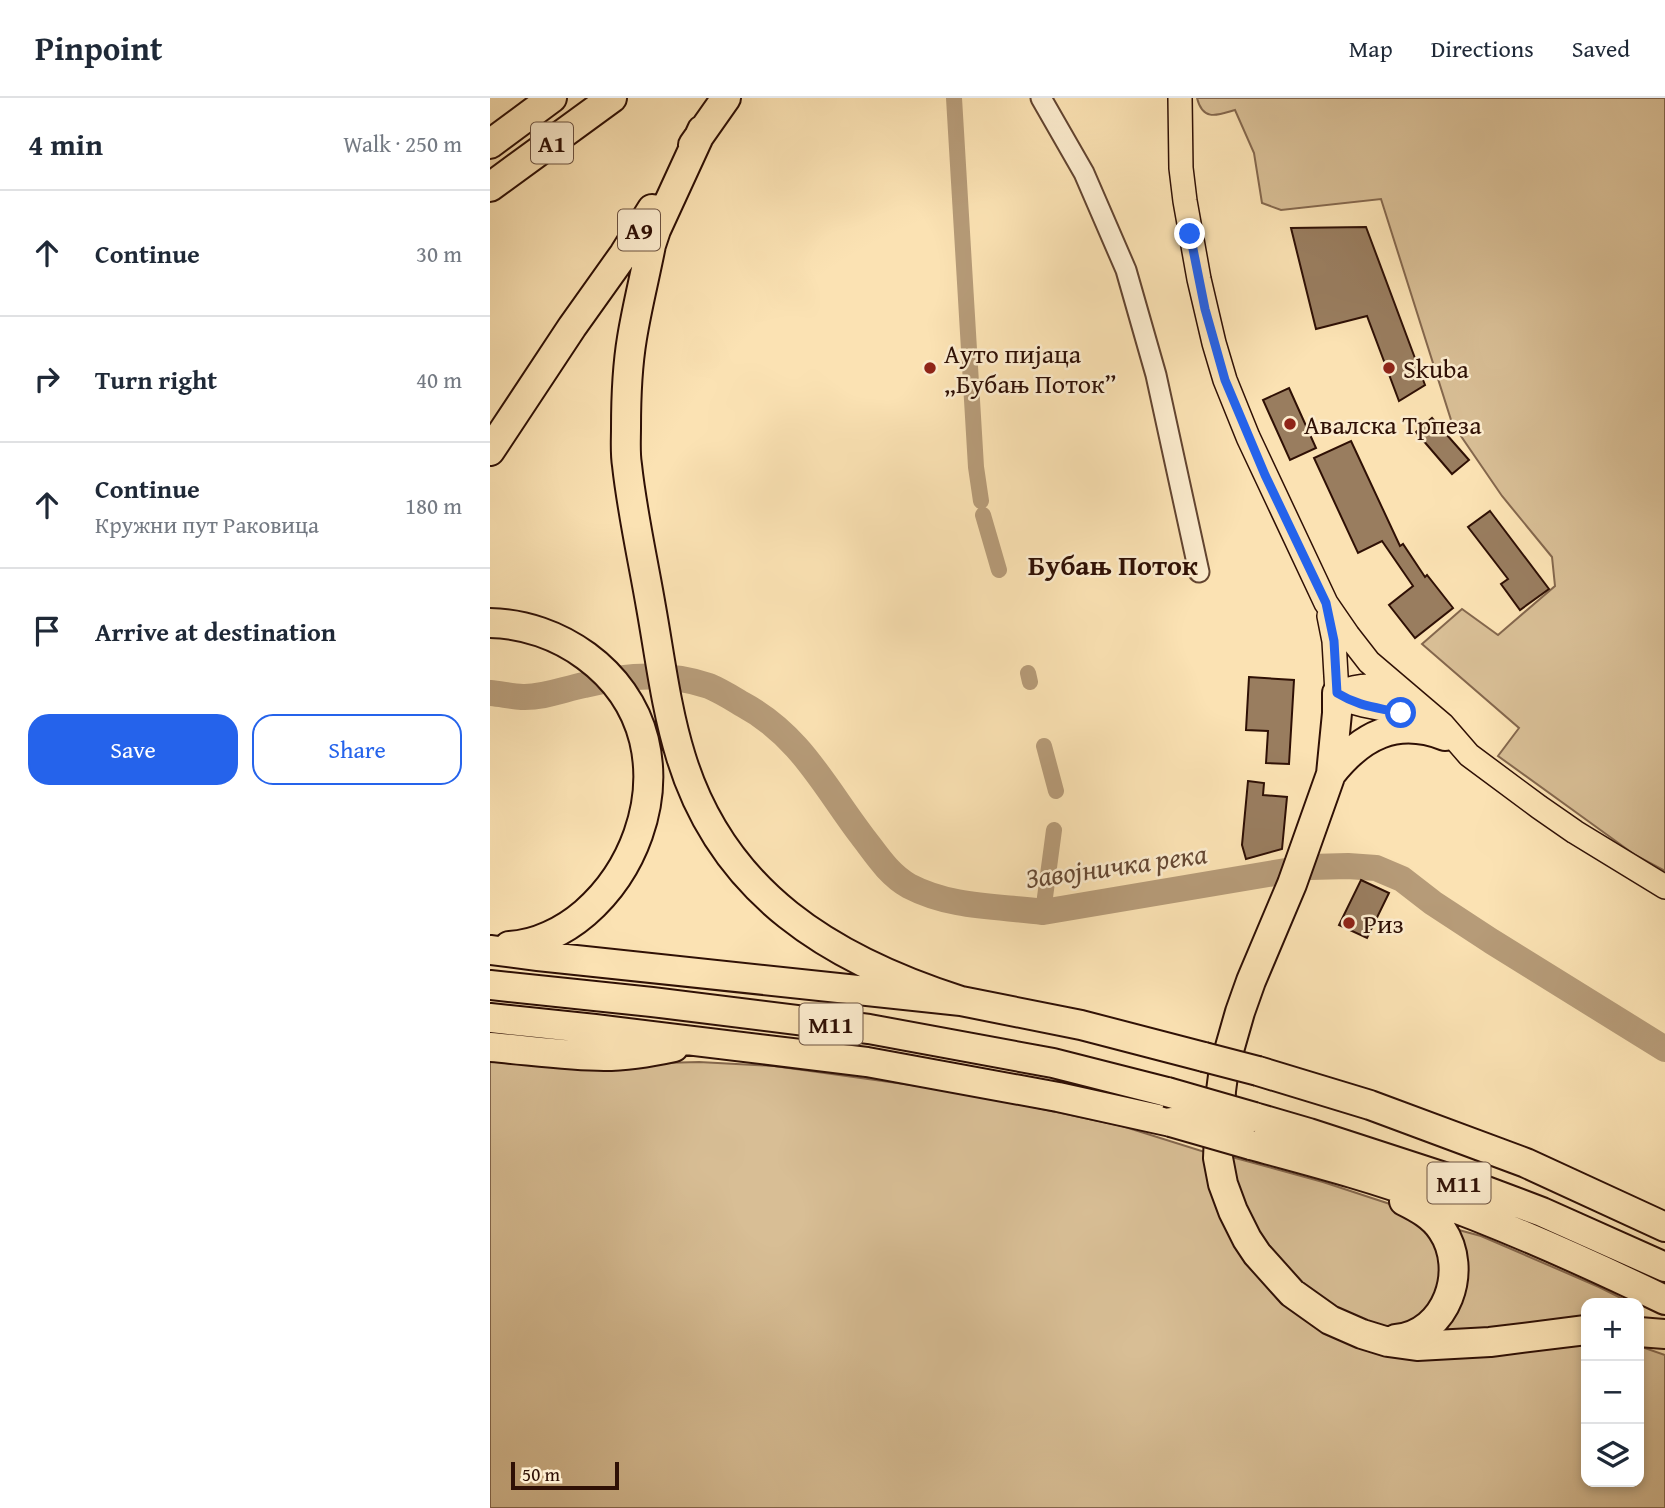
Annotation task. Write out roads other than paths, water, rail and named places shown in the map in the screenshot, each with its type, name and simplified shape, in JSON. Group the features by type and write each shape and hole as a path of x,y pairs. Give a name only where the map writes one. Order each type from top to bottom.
{"highway":[{"name":"A1","path":"490,144 552,98"},
{"name":"A1","path":"490,187 612,98"},
{"name":"A9","path":"490,451 624,254 702,130 726,98"},
{"path":"702,130 651,245 632,340 626,393 626,464 669,708 682,760 704,811 733,859 770,901 792,919 856,959 913,985 961,1001"},
{"path":"490,623 515,625 548,634 576,648 589,659 613,682 637,721 644,741 648,774 641,826 627,860 608,890 580,917 546,937 523,945 490,948"},
{"path":"1337,693 1331,774 1292,884 1244,1002 1224,1068 1220,1091 1218,1158 1219,1171 1233,1211 1247,1239 1279,1280 1304,1303 1347,1329 1372,1338 1416,1346 1490,1342 1581,1331"},
{"path":"1331,774 1354,749 1378,734 1413,729 1445,736"},
{"path":"490,948 538,956 961,1001 1081,1025 1258,1071 1370,1105 1526,1163 1665,1227"},
{"name":"M11","path":"490,985 869,1029 1053,1063 1309,1133 1481,1189 1542,1212 1665,1267"},
{"name":"M11","path":"490,1018 826,1056 1058,1097 1171,1122 1423,1196 1495,1223 1665,1300"},
{"path":"490,1047 584,1056 614,1056 705,1042"},
{"path":"1358,1176 1419,1208 1435,1221 1451,1248 1454,1264 1454,1276 1448,1296 1439,1315 1427,1328 1406,1338 1372,1338"},
{"path":"1607,1199 1630,1206 1665,1205"},
{"path":"1644,1332 1665,1334"}],"main road":[{"path":"1180,98 1181,168 1199,279 1214,343 1234,404 1256,456 1326,603 1348,635 1369,662 1443,725 1469,755"},
{"path":"1326,603 1334,641 1337,693"},
{"path":"1337,693 1354,687 1379,687 1407,696"},
{"path":"1337,693 1352,702 1413,715 1575,832 1665,887"}],"street":[{"path":"1041,98 1084,173 1126,270 1156,375 1199,572"}],"waterway":[{"path":"954,98 976,467 981,501"},
{"path":"983,515 999,570"},
{"path":"1028,673 1030,682"},
{"name":"Завојничка река","path":"490,693 538,696 600,682 647,676 678,679 713,688 762,717 795,746 823,780 877,857 895,876 909,886 941,899 1043,912 1310,867 1376,868 1402,879 1491,941 1665,1049"},
{"path":"1044,746 1056,791"},
{"path":"1043,912 1054,830"}],"place":[{"name":"Ауто пијаца „Бубањ Поток”","path":"930,368"},
{"name":"Skuba","path":"1389,368"},
{"name":"Авалска Трпеза","path":"1290,424"},
{"name":"Риз","path":"1349,923"}],"district":[{"name":"Бубањ Поток","path":"1113,564"}]}
